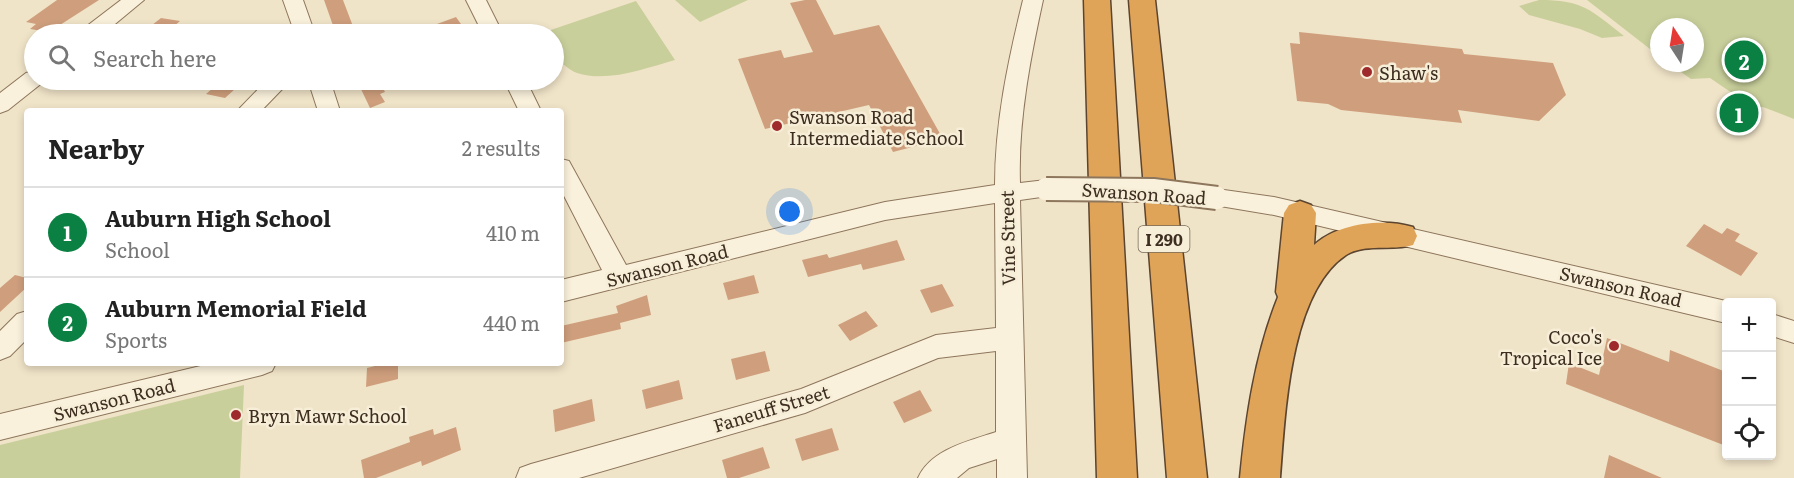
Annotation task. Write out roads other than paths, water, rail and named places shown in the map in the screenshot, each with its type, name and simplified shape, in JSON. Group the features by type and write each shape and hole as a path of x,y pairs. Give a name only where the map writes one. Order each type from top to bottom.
{"highway":[{"path":"1097,0 1117,478"},
{"name":"I 290","path":"1142,0 1187,478"},
{"path":"1292,306 1300,213"},
{"path":"1260,478 1270,388 1292,306 1311,265 1334,246 1357,238 1401,236"}],"street":[{"path":"103,24 134,0"},
{"path":"293,0 301,24"},
{"path":"476,0 488,24"},
{"name":"Vine Street","path":"1012,478 1006,192 1012,100 1034,0"},
{"path":"0,105 24,86"},
{"path":"251,108 270,90"},
{"path":"322,90 328,108"},
{"path":"520,90 529,108"},
{"path":"564,173 619,277"},
{"name":"Swanson Road","path":"564,290 878,213 1006,192 1046,189 1153,190 1217,198 1300,213 1722,311"},
{"path":"0,348 24,325"},
{"path":"1776,326 1794,332"},
{"name":"Faneuff Street","path":"531,478 805,400 936,347 1010,338"},
{"name":"Swanson Road","path":"0,427 250,366"},
{"path":"933,478 959,458 1012,440"}],"place":[{"name":"Auburn Memorial Field","path":"1744,60"},
{"name":"Shaw's","path":"1367,72"},
{"name":"Auburn High School","path":"1739,113"},
{"name":"Swanson Road Intermediate School","path":"777,126"},
{"name":"Coco's Tropical Ice","path":"1614,346"},
{"name":"Bryn Mawr School","path":"236,415"}]}
